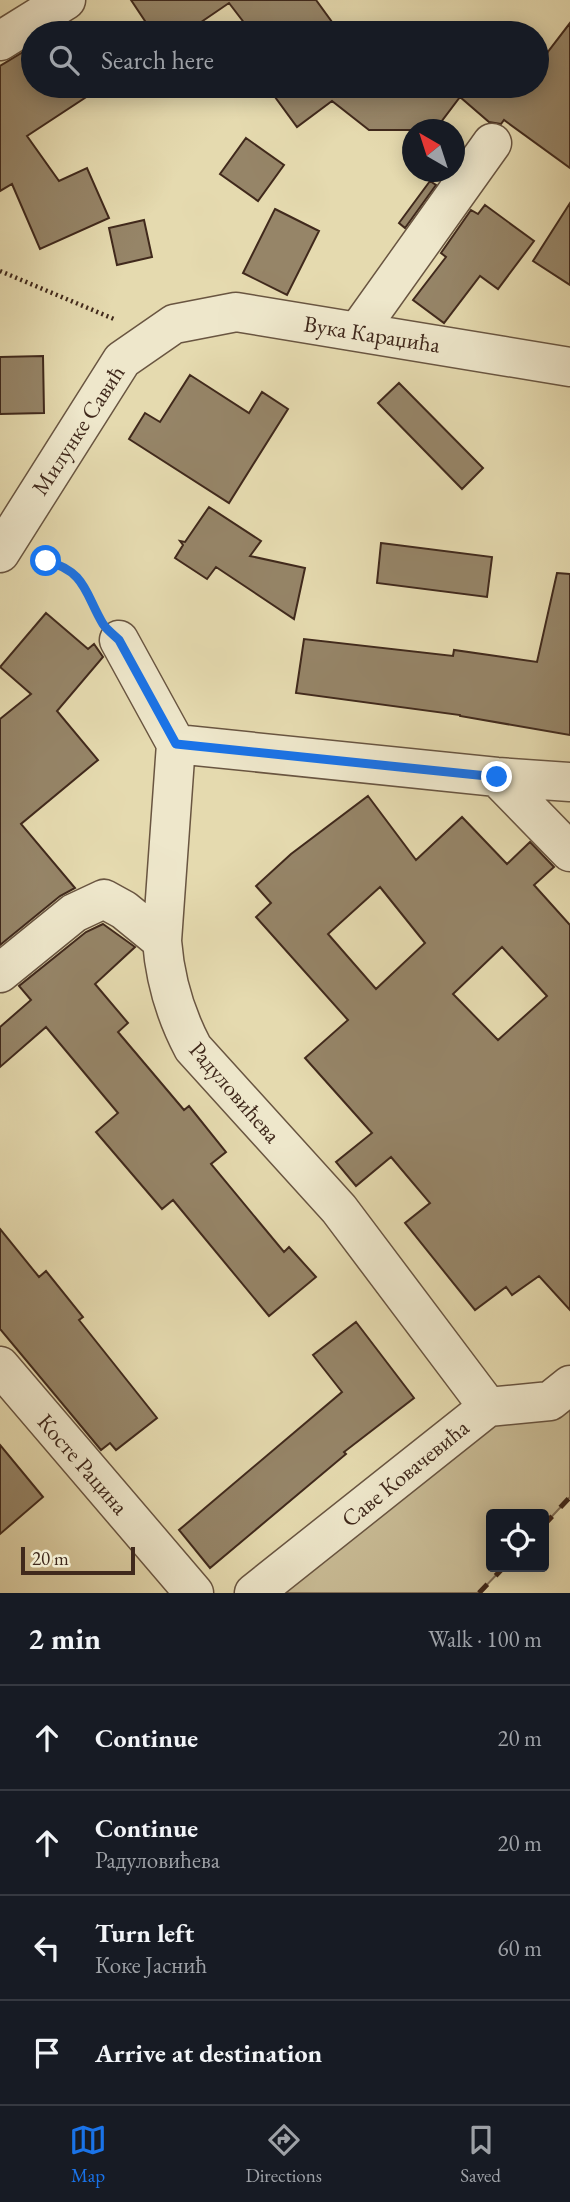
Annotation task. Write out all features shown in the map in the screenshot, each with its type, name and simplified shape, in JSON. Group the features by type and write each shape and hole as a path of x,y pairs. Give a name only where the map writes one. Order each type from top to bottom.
{"street":[{"path":"32,21 66,0"},
{"path":"0,41 21,28"},
{"path":"358,331 492,143"},
{"name":"Вука Караџића","path":"163,331 236,312 570,367"},
{"name":"Милунке Савић","path":"16,557 122,360 163,331"},
{"path":"119,640 176,744 570,782"},
{"name":"Радуловићева","path":"176,744 162,941 164,969 180,1024 193,1048 339,1209 488,1407"},
{"path":"497,777 570,852"},
{"path":"0,973 74,913 104,899 124,910 162,941"},
{"name":"Косте Рацина","path":"0,1366 194,1593"},
{"name":"Саве Ковачевића","path":"254,1593 488,1407 550,1401 570,1385"}],"path":[{"path":"0,271 104,314 163,331"},
{"path":"16,557 62,565 73,573 86,586 104,626 119,640"}],"shaded area":[{"path":"570,1385 570,1497 549,1520 549,1509 486,1509 486,1572 499,1572 479,1593 254,1593 488,1407"}],"building":[{"path":"131,0 316,0 331,21 243,21 229,3 203,21 145,21"},
{"path":"570,23 570,168 504,120 501,124 489,122 461,98 549,98 549,50"},
{"path":"21,53 21,98 85,98 27,136 59,181 87,168 109,218 40,249 12,184 0,191 0,66"},
{"path":"276,98 459,98 443,119 402,119 402,130 369,130 332,101 297,127"},
{"path":"246,138 284,165 258,201 220,174"},
{"path":"429,182 436,185 405,228 399,223"},
{"path":"570,203 570,285 533,261"},
{"path":"485,205 534,241 498,289 480,276 444,323 413,300 446,257 441,253 471,210 478,214"},
{"path":"275,209 319,231 287,295 243,273"},
{"path":"144,220 152,257 117,265 109,228"},
{"path":"43,356 44,413 0,414 0,357"},
{"path":"190,375 249,413 262,392 288,409 229,503 129,439 145,413 160,422"},
{"path":"399,383 483,468 462,489 378,403"},
{"path":"209,507 261,541 250,556 305,568 294,619 216,567 207,579 175,558 183,545 180,541 185,542"},
{"path":"381,543 492,557 487,597 377,583"},
{"path":"557,573 570,574 570,735 460,715 296,693 304,639 453,656 454,650 537,662"},
{"path":"46,613 88,649 94,644 103,657 57,711 98,760 21,824 75,888 60,896 0,945 0,719 31,694 0,667"},
{"path":"368,796 416,860 462,817 507,864 530,842 554,867 534,885 570,925 570,1310 539,1276 512,1295 506,1287 475,1310 405,1223 430,1203 391,1157 356,1186 336,1162 372,1133 305,1058 348,1020 256,917 271,903 256,886 291,854","holes":["380,887 425,943 376,989 328,934","502,947 547,996 498,1040 453,994"]},
{"path":"103,924 135,947 95,984 128,1023 118,1032 184,1110 189,1106 226,1152 211,1164 284,1252 289,1247 316,1277 269,1316 173,1200 162,1209 96,1132 118,1113 46,1027 0,1067 0,1027 31,1000 19,986 86,932"},
{"path":"0,1229 39,1277 46,1271 83,1317 79,1320 157,1418 116,1450 110,1443 101,1450 0,1329"},
{"path":"356,1322 414,1398 344,1452 346,1454 210,1568 179,1530 342,1392 313,1355"},
{"path":"0,1445 43,1497 0,1534"}],"railway":[{"path":"549,1520 570,1497"},
{"path":"479,1593 499,1572"}],"route":[{"path":"46,561 62,565 86,586 104,626 119,640 176,744 497,777"}]}
